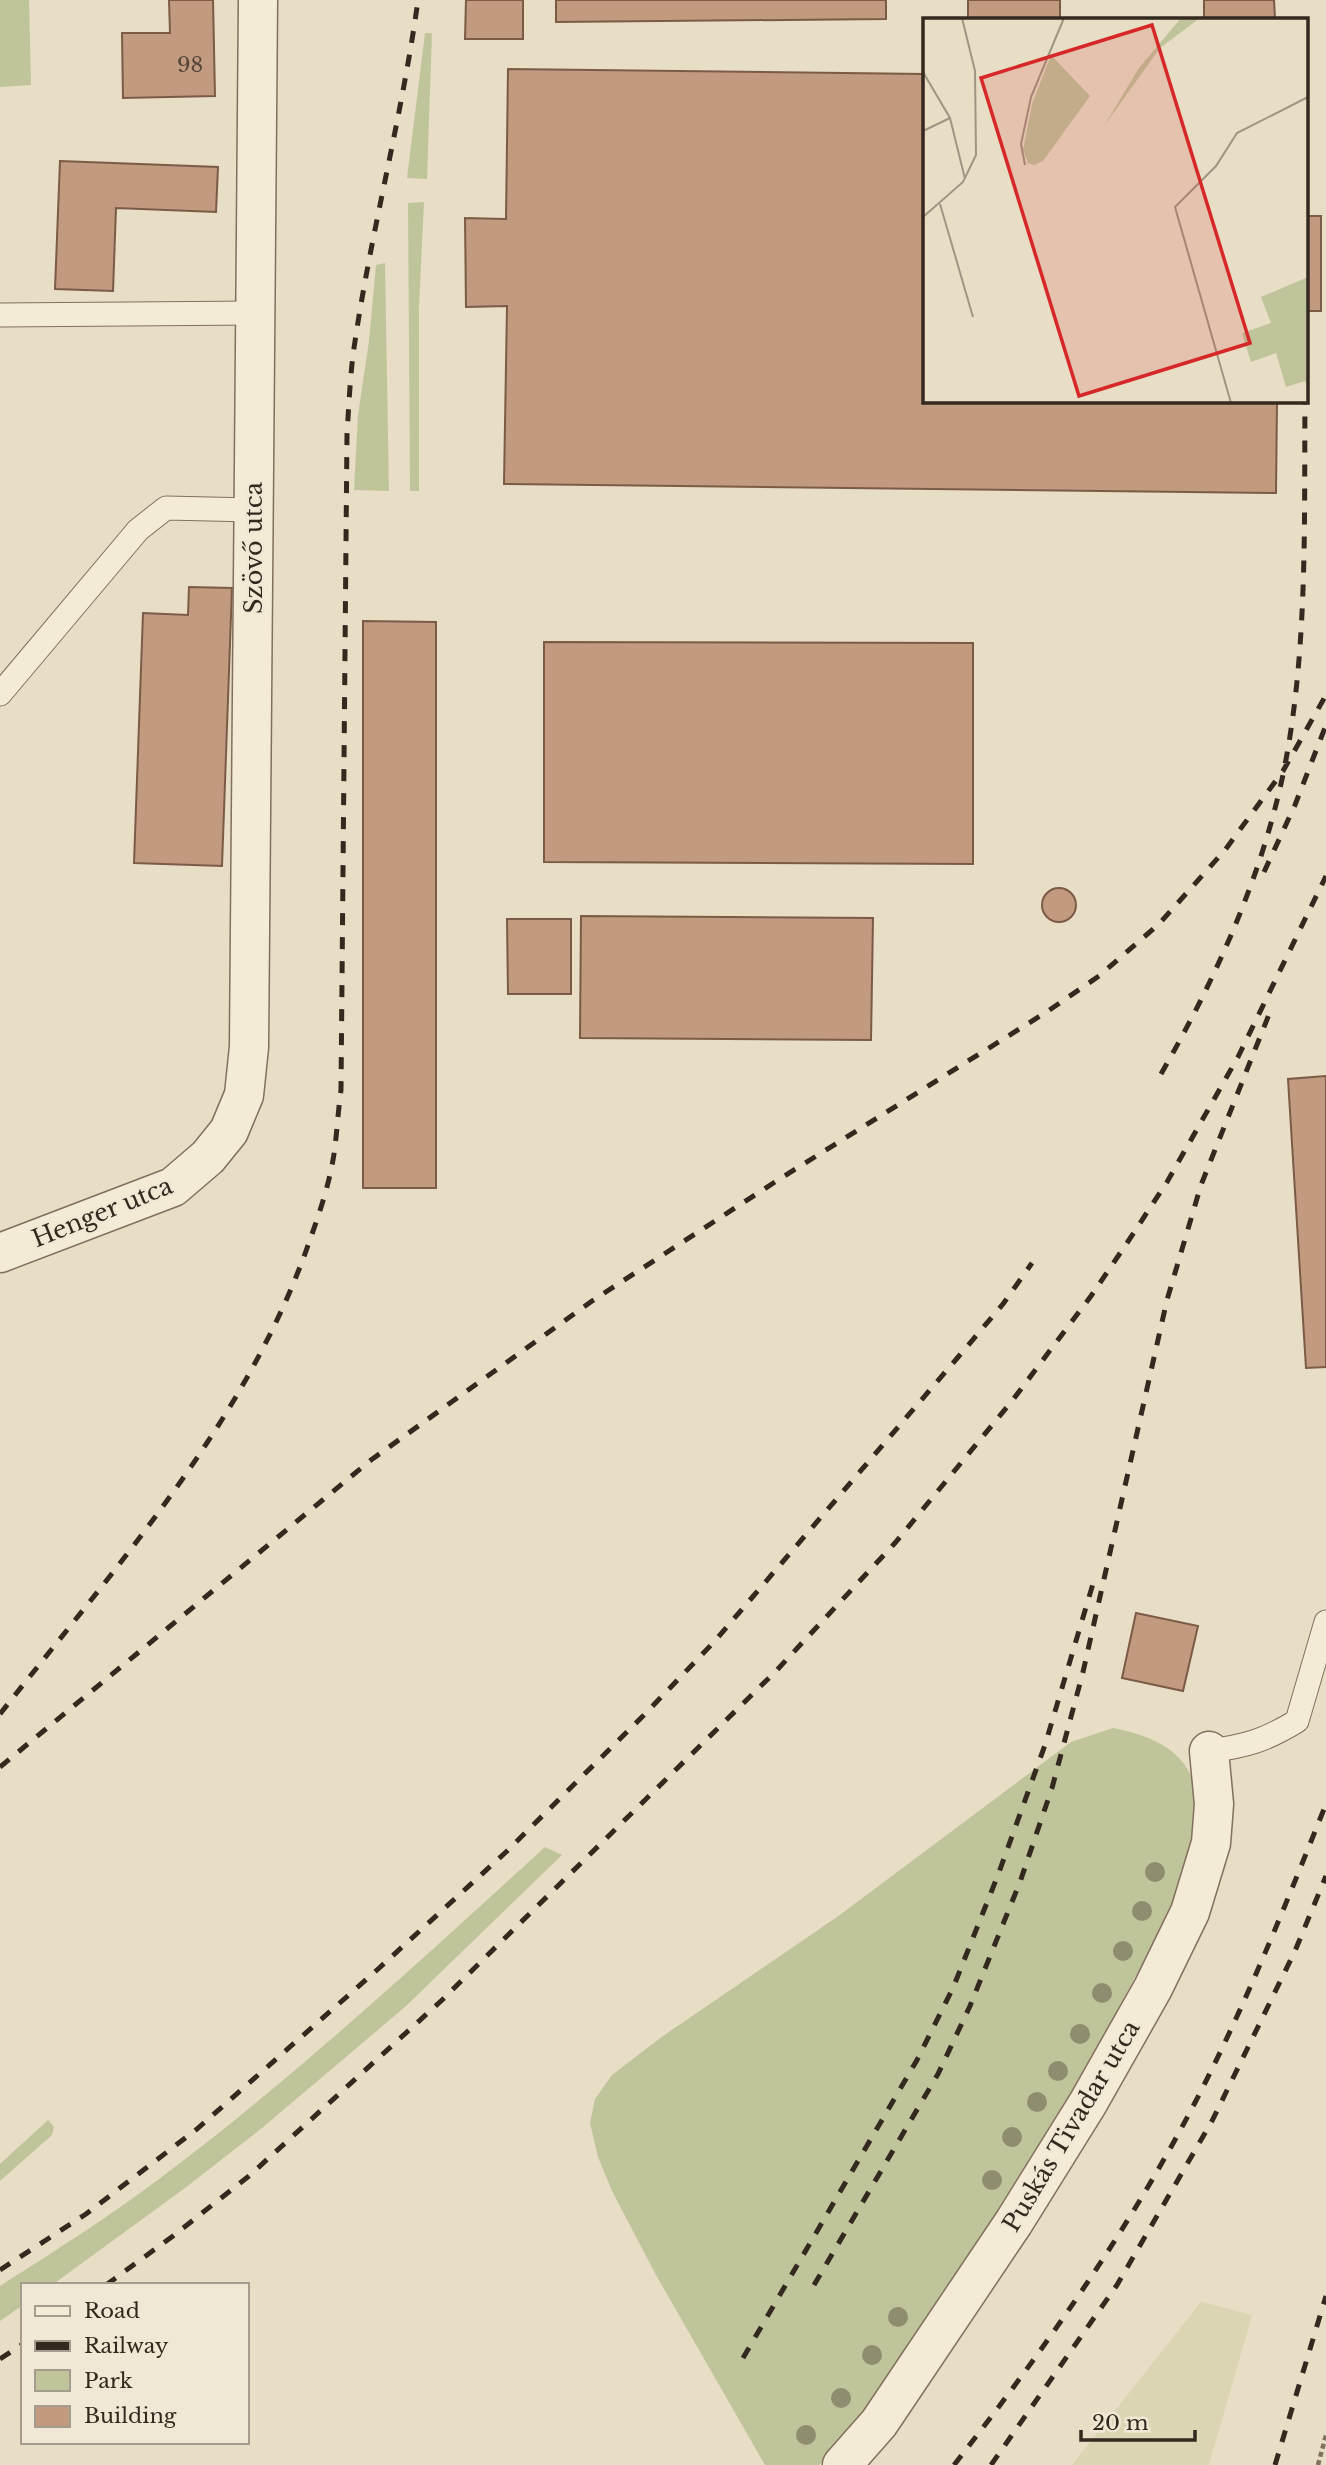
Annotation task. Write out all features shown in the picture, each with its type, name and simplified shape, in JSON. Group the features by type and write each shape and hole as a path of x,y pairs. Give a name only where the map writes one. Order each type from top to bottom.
{"street":[{"name":"Szövő utca","path":"244,1095 249,1046 258,0"},
{"name":"Henger utca","path":"0,1253 173,1187 208,1157 229,1131 244,1095"},
{"name":"Puskás Tivadar utca","path":"842,2465 879,2423 1014,2222 1088,2103 1153,1988 1190,1912 1211,1843 1214,1804 1209,1751"}],"lane":[{"path":"0,315 255,313"},
{"path":"0,694 138,530 166,508 254,510"},
{"path":"1209,1751 1246,1746 1272,1736 1297,1721 1326,1622"}],"path":[{"path":"1318,2465 1326,2435"}],"shaded area":[{"path":"1201,2302 1252,2315 1209,2465 1072,2465"}],"green space":[{"path":"0,0 29,0 31,85 0,87"},
{"path":"425,33 432,33 427,179 407,178"},
{"path":"424,202 419,307 419,491 410,491 408,203"},
{"path":"385,263 389,491 354,490 358,415 369,341 376,265"},
{"path":"1113,1728 1153,1740 1176,1755 1185,1765 1195,1791 1196,1818 1191,1846 1183,1875 1159,1933 1012,2196 941,2303 842,2443 819,2465 765,2465 656,2275 613,2193 598,2157 590,2123 595,2099 612,2075 663,2036 837,1917 1071,1742"},
{"path":"545,1847 562,1855 405,2007 262,2128 55,2283 21,2283 21,2306 0,2321 0,2286 123,2205 213,2138"},
{"path":"48,2120 54,2127 52,2135 0,2181 0,2164"}],"building":[{"path":"169,0 213,0 215,96 123,98 122,33 170,33"},
{"path":"466,0 523,0 523,39 465,39"},
{"path":"556,0 886,0 886,19 556,22"},
{"path":"968,0 1060,0 1060,18 968,18"},
{"path":"1204,0 1274,0 1275,18 1204,18"},
{"path":"508,69 923,74 923,402 1277,402 1276,493 504,484 507,306 466,307 465,218 506,219"},
{"path":"60,161 218,167 216,212 116,208 113,291 55,289"},
{"path":"1308,216 1321,216 1321,311 1308,311"},
{"path":"189,587 232,588 222,866 134,863 143,613 188,615"},
{"path":"363,621 436,622 436,1188 363,1188"},
{"path":"544,642 973,643 973,864 544,862"},
{"path":"1059,888 1071,893 1076,905 1071,917 1059,922 1047,917 1042,905 1047,893"},
{"path":"581,916 873,918 871,1040 580,1038"},
{"path":"507,919 571,919 571,994 508,994"},
{"path":"1326,1076 1326,1367 1306,1368 1288,1079"},
{"path":"1136,1613 1198,1626 1183,1691 1122,1678"}],"railway":[{"path":"0,1714 130,1550 211,1437 247,1377 279,1315 306,1251 329,1179 341,1090 347,433 351,380 361,304 404,87 418,0"},
{"path":"1161,1074 1218,965 1250,888 1275,810 1284,770 1292,724 1301,633 1305,402"},
{"path":"0,1767 371,1460 592,1301 1099,976 1159,924 1225,850 1283,771 1326,695"},
{"path":"1264,872 1295,805 1326,725"},
{"path":"109,2283 249,2176 441,2001 776,1671 895,1543 1012,1401 1091,1296 1167,1182 1238,1057 1326,876"},
{"path":"814,2285 938,2074 970,2006 1020,1882 1052,1788 1083,1672 1167,1300 1201,1185 1270,1012"},
{"path":"0,2270 86,2214 197,2129 506,1852 714,1642 1003,1304 1032,1263"},
{"path":"743,2358 917,2060 953,1988 1045,1745 1095,1577"},
{"path":"954,2465 1079,2294 1164,2160 1245,2000 1326,1804"},
{"path":"991,2465 1117,2285 1212,2121 1295,1951 1326,1876"},
{"path":"1275,2465 1326,2296"},
{"path":"0,2359 21,2345"}]}
